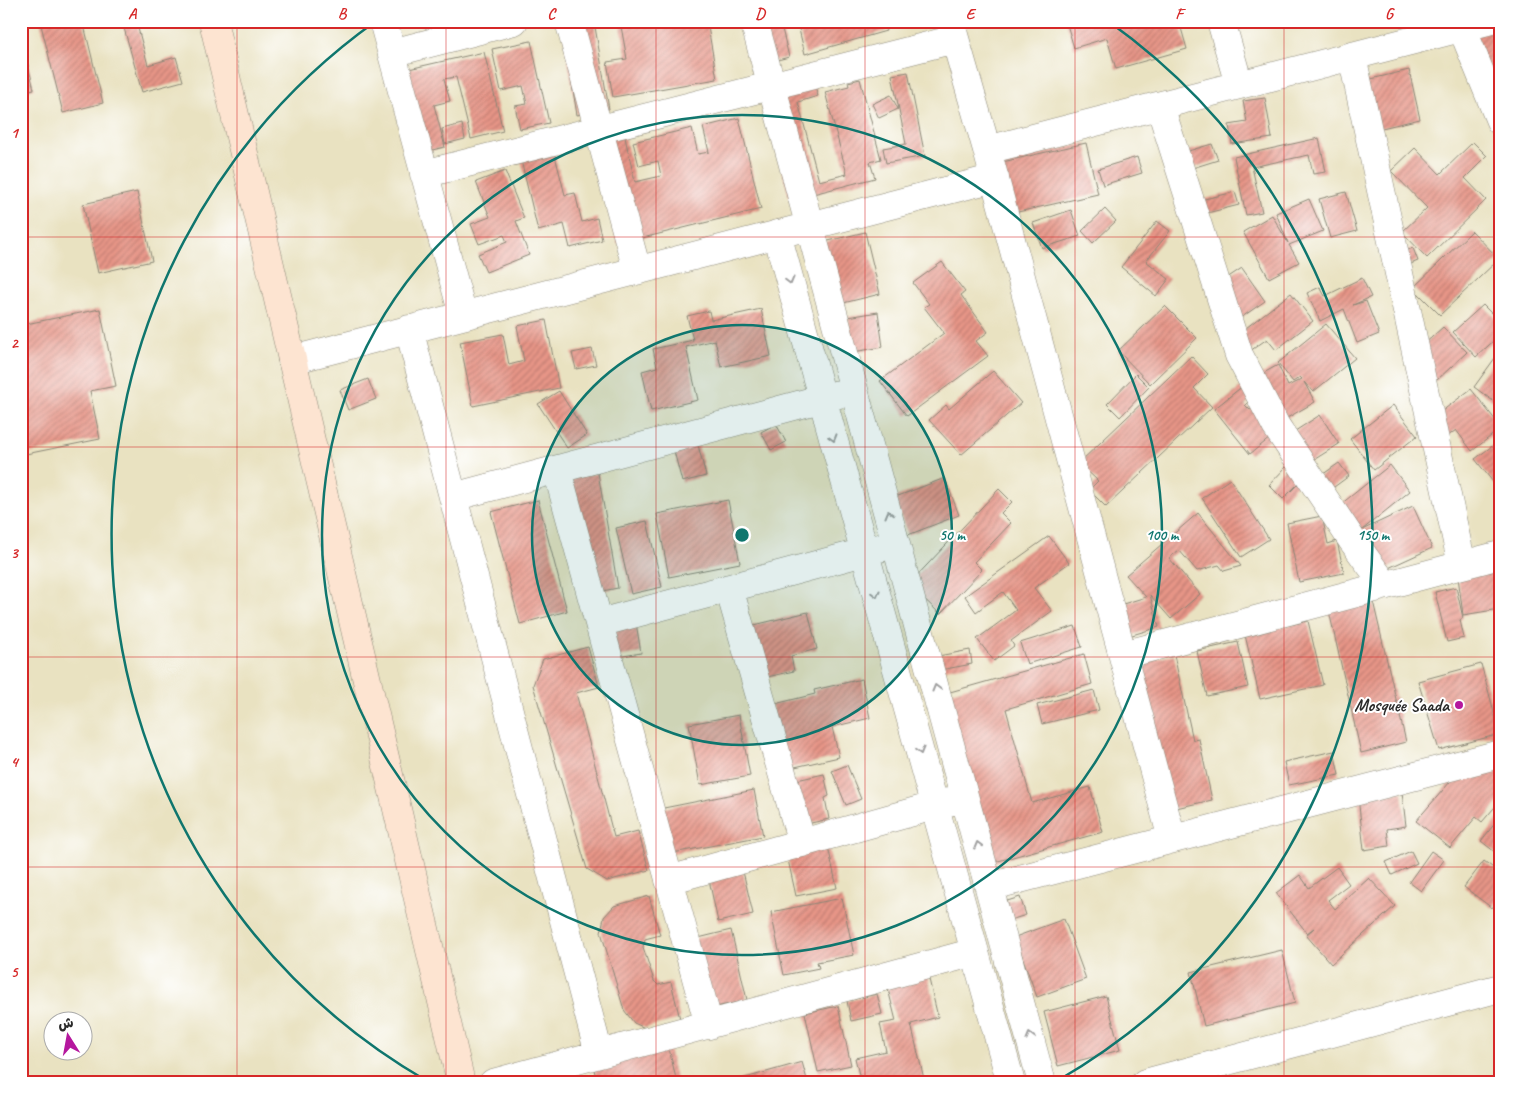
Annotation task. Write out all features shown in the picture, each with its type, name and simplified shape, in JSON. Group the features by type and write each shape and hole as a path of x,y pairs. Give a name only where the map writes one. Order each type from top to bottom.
{"main road":[{"path":"213,21 461,1083"}],"street":[{"path":"383,21 463,315"},
{"path":"392,53 514,21"},
{"path":"569,21 637,270"},
{"path":"754,21 1042,1083"},
{"path":"1221,21 1239,85"},
{"path":"987,150 1475,24 1500,121"},
{"path":"424,174 772,86 953,30 995,178 1172,839"},
{"path":"1352,56 1462,565"},
{"path":"1160,106 1239,355 1276,426 1352,540 1385,585"},
{"path":"292,360 995,178"},
{"path":"777,234 1011,1083"},
{"path":"409,329 599,1054"},
{"path":"453,497 854,389"},
{"path":"557,470 709,1025"},
{"path":"599,624 896,543"},
{"path":"1123,655 1500,555"},
{"path":"729,588 802,843"},
{"path":"989,887 1500,754"},
{"path":"669,880 965,798"},
{"path":"493,1083 975,952"},
{"path":"1145,1083 1500,988"}],"building":[{"path":"40,21 83,21 103,103 63,113"},
{"path":"122,21 136,21 148,65 176,57 183,81 142,92"},
{"path":"594,21 609,109 577,115 562,23"},
{"path":"620,21 707,21 717,79 613,97 607,62 627,59"},
{"path":"752,21 780,21 789,57 755,66"},
{"path":"797,21 883,21 886,31 805,54"},
{"path":"1066,21 1179,21 1187,49 1116,69 1107,38 1074,48"},
{"path":"1499,26 1500,30 1500,88 1469,33"},
{"path":"531,41 549,123 520,129 515,106 527,104 523,86 501,91 492,49"},
{"path":"484,52 503,131 471,139 456,77 444,79 450,101 434,105 445,147 411,155 391,73"},
{"path":"25,53 34,89 21,92 21,54"},
{"path":"1409,70 1420,119 1365,132 1354,83"},
{"path":"908,72 925,156 886,163 883,148 906,144 892,75"},
{"path":"860,79 881,159 870,162 875,178 790,200 764,99 815,86 818,96 798,102 819,181 847,174 825,92 849,86 848,82"},
{"path":"891,95 898,109 879,118 872,104"},
{"path":"1265,98 1272,138 1232,144 1229,125 1247,122 1243,101"},
{"path":"739,118 761,209 618,244 593,141 624,133 635,182 661,176 658,161 639,166 633,142 692,128 698,154 709,152 703,127"},
{"path":"462,124 465,139 445,144 442,129"},
{"path":"1319,138 1326,172 1313,174 1309,155 1252,167 1262,212 1246,215 1234,157"},
{"path":"1473,142 1487,156 1465,178 1486,200 1427,258 1402,232 1427,208 1391,171 1415,148 1440,174"},
{"path":"1086,143 1098,194 1009,214 998,163"},
{"path":"552,144 565,195 575,193 582,222 597,218 602,240 570,248 564,224 538,231 519,152"},
{"path":"1212,144 1218,160 1183,171 1178,154"},
{"path":"1137,157 1142,173 1103,185 1098,169"},
{"path":"505,171 524,218 516,221 529,255 486,272 478,254 507,242 504,235 479,244 471,224 490,217 476,182"},
{"path":"137,192 152,261 98,273 83,204"},
{"path":"1235,192 1239,205 1191,217 1187,203"},
{"path":"1346,192 1357,231 1330,238 1319,199"},
{"path":"1309,199 1323,231 1289,245 1299,262 1269,278 1243,232 1272,215 1288,243 1276,213"},
{"path":"1105,209 1116,221 1093,243 1082,231"},
{"path":"1071,210 1080,236 1042,248 1033,223"},
{"path":"1157,221 1170,231 1146,261 1169,279 1156,296 1121,267"},
{"path":"1472,231 1499,259 1440,315 1413,288"},
{"path":"865,232 880,294 839,304 824,242"},
{"path":"1413,248 1418,261 1398,269 1392,256"},
{"path":"942,262 965,292 961,295 988,332 976,341 988,356 907,416 880,381 944,333 924,307 929,304 913,283"},
{"path":"1242,268 1265,301 1232,324 1209,290"},
{"path":"1362,278 1371,297 1353,305 1366,301 1379,334 1357,343 1344,309 1320,321 1307,293 1320,287 1325,296"},
{"path":"1291,293 1313,321 1276,350 1267,339 1250,351 1237,335"},
{"path":"1483,305 1500,322 1500,335 1476,357 1453,332"},
{"path":"1165,306 1197,338 1150,384 1118,351"},
{"path":"100,309 116,386 90,391 100,439 21,455 21,325"},
{"path":"761,309 771,356 721,367 715,340 686,347 698,400 651,411 642,371 657,367 653,349 693,340 687,316 709,311 711,320"},
{"path":"878,312 883,347 853,352 848,317"},
{"path":"546,320 559,388 473,406 460,342 503,334 509,365 524,361 517,326"},
{"path":"1326,324 1355,358 1313,392 1304,382 1315,402 1287,418 1290,422 1250,454 1214,409 1249,381 1259,393 1245,405 1250,410 1269,396 1260,375 1278,365 1288,386 1302,379 1300,377 1293,382 1278,363"},
{"path":"1443,327 1467,352 1436,381 1412,355"},
{"path":"592,349 596,365 576,369 572,353"},
{"path":"1191,356 1208,374 1194,388 1212,407 1106,507 1089,490 1098,481 1079,463"},
{"path":"1495,358 1500,362 1500,406 1474,387"},
{"path":"993,371 1021,403 961,455 929,420 946,405 949,409"},
{"path":"1136,374 1149,387 1120,417 1107,404"},
{"path":"368,379 376,399 348,410 340,390"},
{"path":"1471,389 1500,426 1500,429 1472,451 1456,430 1439,443 1425,424"},
{"path":"559,391 587,435 567,448 538,404"},
{"path":"1393,405 1417,436 1374,470 1350,439"},
{"path":"1320,415 1339,444 1296,471 1278,442"},
{"path":"776,424 786,442 771,450 761,432"},
{"path":"1500,440 1500,491 1475,459"},
{"path":"698,445 706,476 682,482 674,451"},
{"path":"1339,463 1349,476 1319,498 1309,484"},
{"path":"1390,465 1410,491 1362,530 1413,506 1432,548 1371,576 1331,512"},
{"path":"1286,467 1301,481 1283,499 1269,485"},
{"path":"598,473 618,588 581,595 561,480"},
{"path":"945,478 959,515 908,535 893,498"},
{"path":"1230,479 1269,539 1241,557 1202,498"},
{"path":"999,489 1012,502 1001,513 1011,523 974,562 982,570 940,614 909,584"},
{"path":"538,500 567,611 520,624 491,512"},
{"path":"728,500 740,563 669,577 657,514"},
{"path":"1198,513 1241,566 1224,571 1219,565 1197,571 1179,550 1169,558 1200,594 1171,619 1150,595 1159,627 1122,638 1113,607 1146,597 1126,575"},
{"path":"1322,516 1328,544 1337,541 1344,573 1299,582 1287,523"},
{"path":"647,521 662,587 631,594 616,528"},
{"path":"1049,536 1069,563 1034,588 1052,611 1011,641 1014,646 994,661 977,639 1016,610 1003,592 976,612 965,596"},
{"path":"1496,571 1500,609 1463,615 1458,577"},
{"path":"1456,587 1463,618 1460,620 1464,638 1447,642 1435,592"},
{"path":"1373,601 1406,742 1361,753 1329,611"},
{"path":"808,612 817,649 791,656 794,671 758,679 746,627"},
{"path":"1308,621 1323,685 1260,699 1245,635"},
{"path":"636,623 641,653 611,658 606,629"},
{"path":"1075,626 1082,647 1027,664 1020,643"},
{"path":"1238,642 1248,687 1207,696 1197,651"},
{"path":"588,647 599,687 576,693 614,837 638,831 649,870 607,881 587,869 533,685 543,659"},
{"path":"970,650 972,664 935,671 933,657"},
{"path":"1084,654 1092,684 1006,709 1032,803 1090,787 1103,832 991,863 943,694"},
{"path":"1174,655 1193,740 1199,739 1212,800 1167,810 1135,663"},
{"name":"Mosquée Saada","path":"1481,664 1500,734 1439,750 1418,681"},
{"path":"862,679 870,718 832,727 839,757 786,769 771,705 815,694 814,690"},
{"path":"1094,690 1099,710 1042,724 1037,705"},
{"path":"739,715 750,776 700,785 689,724"},
{"path":"1334,751 1339,775 1289,785 1284,762"},
{"path":"1477,751 1500,770 1500,801 1482,822 1476,817 1450,848 1416,821"},
{"path":"847,765 861,799 846,805 832,771"},
{"path":"824,774 829,796 825,798 829,819 793,827 783,783"},
{"path":"754,790 763,836 657,856 649,811"},
{"path":"1402,792 1406,826 1387,829 1389,846 1364,850 1358,797"},
{"path":"1500,817 1500,856 1481,841"},
{"path":"826,837 837,888 796,896 785,846"},
{"path":"1411,851 1417,863 1392,875 1386,862"},
{"path":"1431,851 1444,860 1421,891 1409,882"},
{"path":"1484,861 1500,873 1500,898 1492,908 1464,887"},
{"path":"742,867 753,914 718,922 708,875"},
{"path":"1337,867 1349,884 1328,900 1335,909 1369,878 1395,906 1331,964 1306,935 1314,928 1307,933 1276,893 1300,875 1309,888"},
{"path":"649,896 660,935 645,939 643,947 654,981 658,985 671,982 680,1019 645,1028 634,1023 624,1010 601,932 604,917 614,906"},
{"path":"1020,897 1026,915 1007,921 1001,903"},
{"path":"842,898 854,955 817,962 819,968 784,975 771,912"},
{"path":"1064,919 1086,979 1037,997 1015,937"},
{"path":"731,930 747,1000 702,1010 686,941"},
{"path":"1282,950 1295,1003 1204,1026 1191,972"},
{"path":"928,975 938,1017 911,1024 924,1079 912,1083 861,1083 855,1058 886,1051 880,1024 896,1021 887,985"},
{"path":"877,994 882,1014 851,1021 847,1001"},
{"path":"1106,996 1120,1050 1058,1066 1044,1012"},
{"path":"838,1006 851,1065 818,1072 805,1013"},
{"path":"668,1044 677,1083 597,1083 592,1060"},
{"path":"802,1062 808,1083 731,1083 731,1082"}],"place":[{"name":"Mosquée Saada","path":"1459,705"}]}
